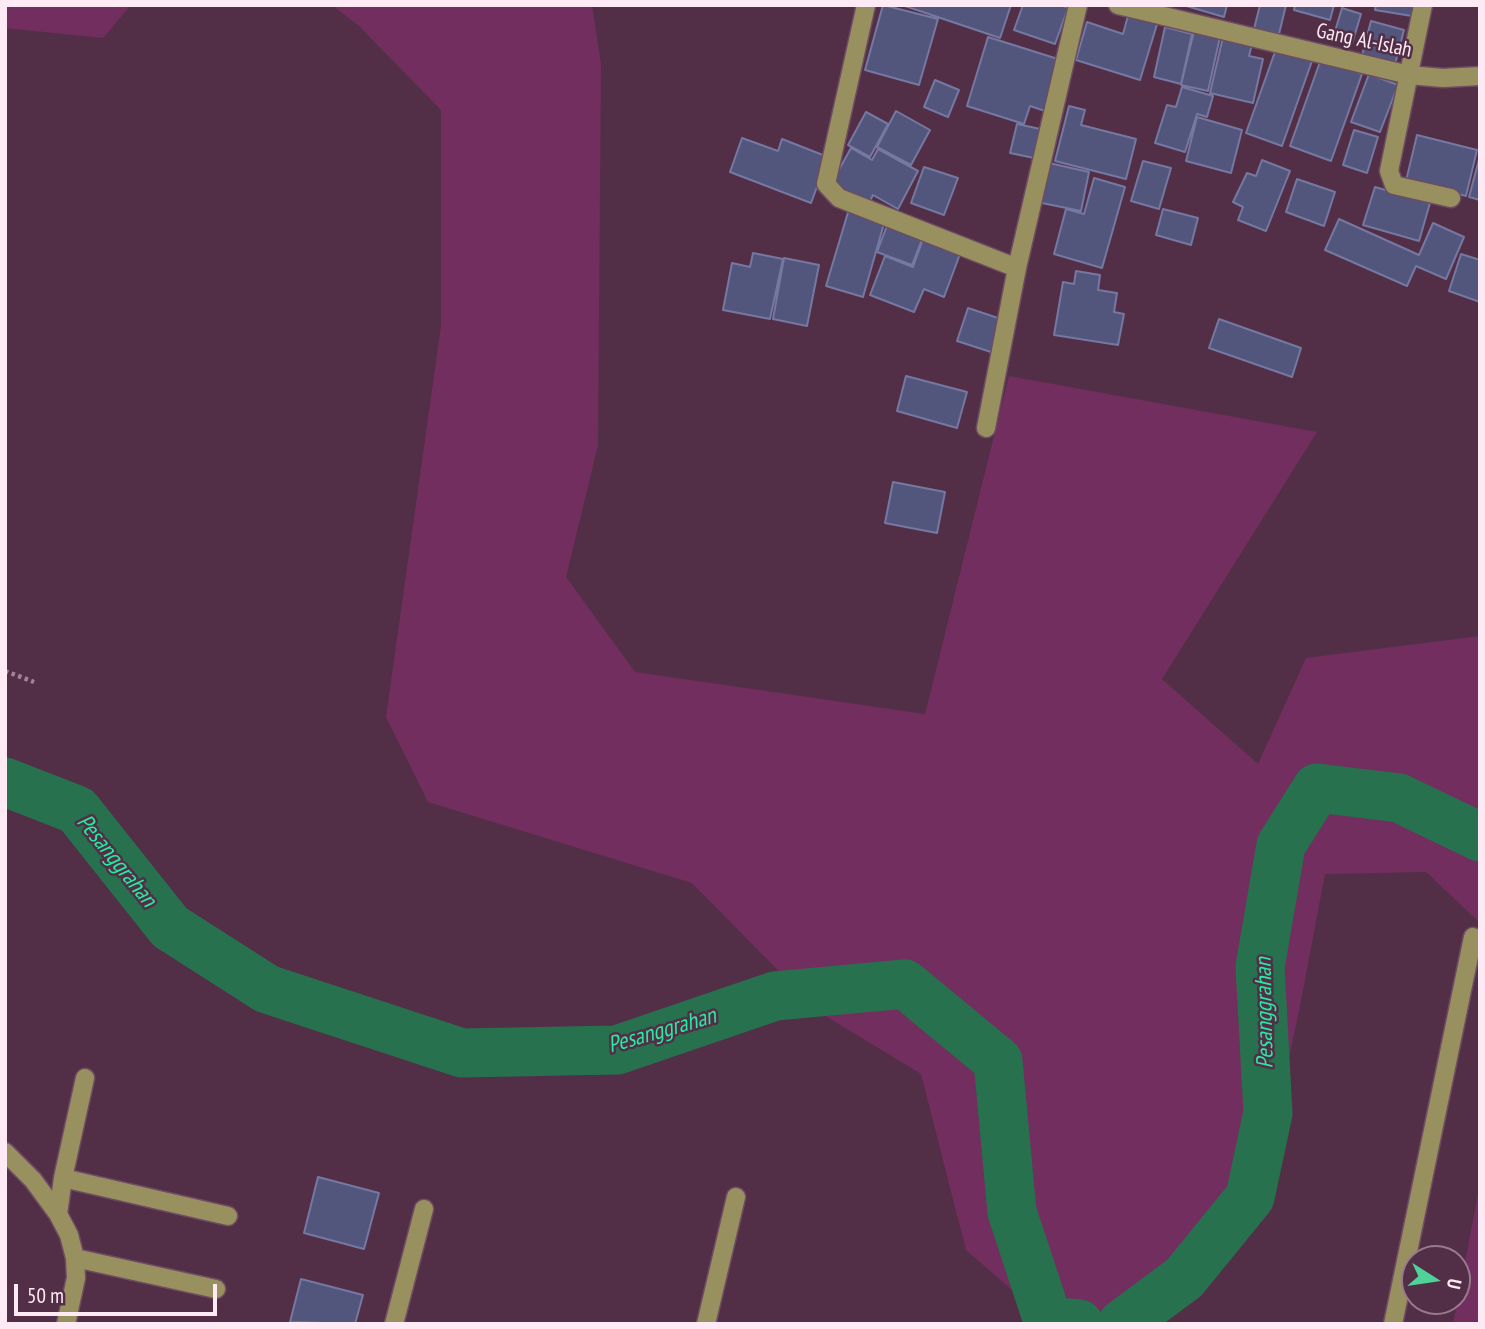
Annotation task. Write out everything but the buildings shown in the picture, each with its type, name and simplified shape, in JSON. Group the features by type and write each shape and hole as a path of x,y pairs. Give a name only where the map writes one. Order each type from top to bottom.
{"street":[{"path":"866,5 826,184 839,198 1017,268"},
{"path":"986,428 1017,268 1078,5"},
{"name":"Gang Al-Islah","path":"1118,5 1409,75 1443,78 1480,76"},
{"path":"1423,5 1389,171 1394,185 1451,198"},
{"path":"1393,1324 1473,937"},
{"path":"58,1214 63,1178 85,1078"},
{"path":"5,1152 33,1180 58,1214 69,1235 75,1258 76,1278 66,1324"},
{"path":"63,1178 229,1216"},
{"path":"706,1324 736,1197"},
{"path":"394,1324 424,1209"},
{"path":"75,1258 216,1289"}],"path":[{"path":"5,671 34,682"}],"shaded area":[{"path":"5,5 131,5 103,38 5,28"},
{"path":"332,5 592,5 601,64 598,445 566,577 635,672 925,714 1009,376 1317,432 1162,679 1258,764 1306,658 1480,636 1480,923 1426,872 1325,874 1258,1203 1152,1306 1073,1324 1051,1324 966,1250 921,1074 819,1012 692,883 428,802 386,717 441,326 441,110 359,26"},
{"path":"1480,1184 1480,1324 1453,1324 1455,1315 1471,1315 1471,1245 1468,1245"}],"waterway":[{"name":"Pesanggrahan","path":"5,782 77,810 170,927 267,989 462,1053 617,1050 775,996 905,984 998,1061 1012,1212 1048,1321 1079,1324"},
{"name":"Pesanggrahan","path":"1122,1324 1184,1278 1250,1197 1268,1113 1260,967 1281,845 1317,788 1399,798 1480,837"}]}
